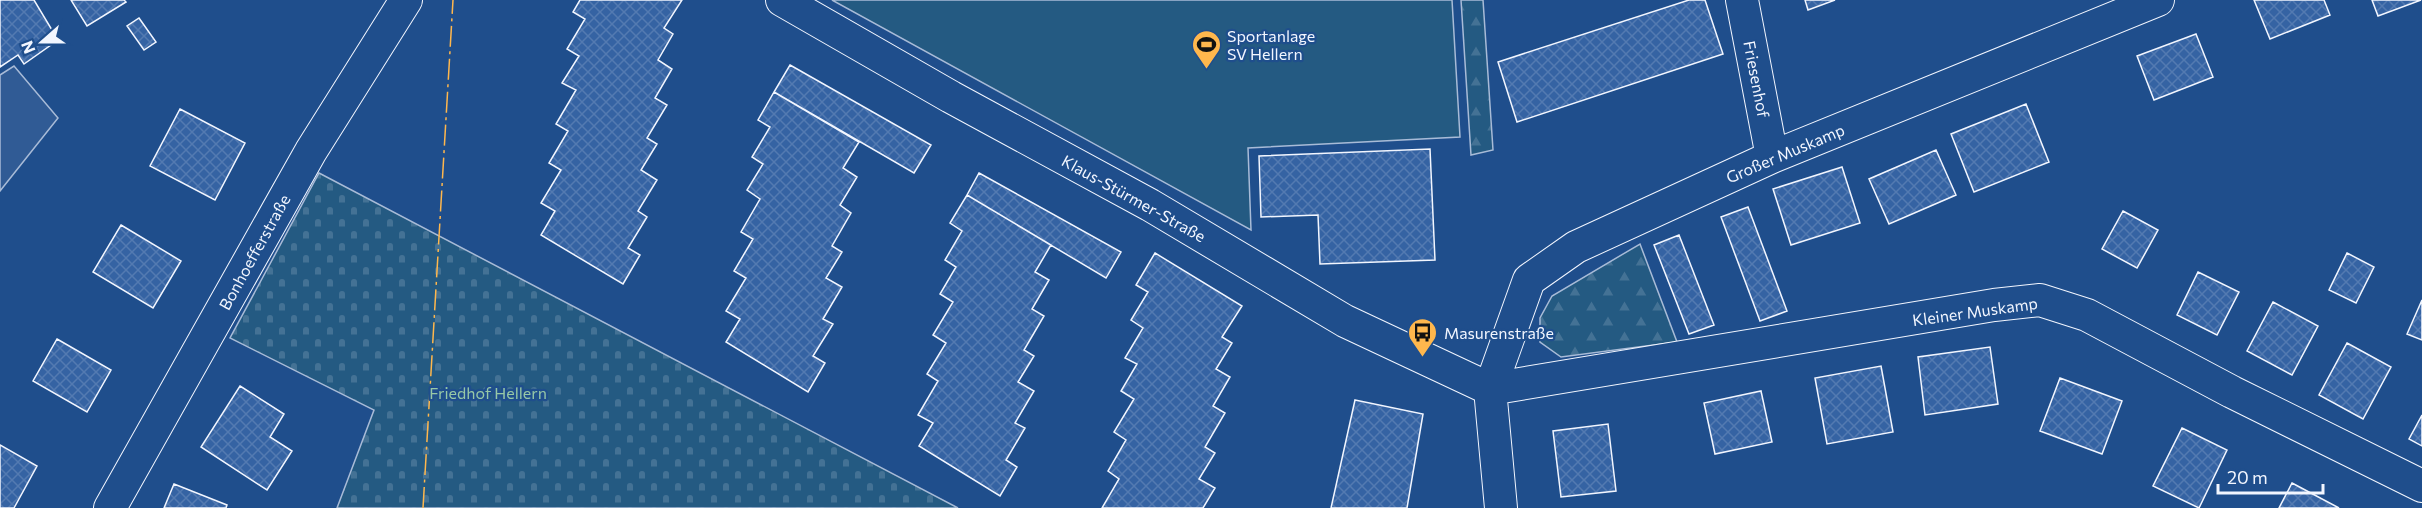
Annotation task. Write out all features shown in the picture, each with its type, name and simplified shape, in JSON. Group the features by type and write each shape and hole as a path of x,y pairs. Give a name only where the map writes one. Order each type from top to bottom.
{"street":[{"name":"Bonhoefferstraße","path":"110,508 311,151 406,0"},
{"name":"Klaus-Stürmer-Straße","path":"782,0 951,97 1150,205 1346,321 1490,389"},
{"name":"Friesenhof","path":"1742,0 1772,158"},
{"name":"Großer Muskamp","path":"1490,389 1529,280 1576,247 1772,158 2158,0"},
{"name":"Kleiner Muskamp","path":"1490,389 1994,305 2040,300 2086,315 2232,392 2422,486"},
{"path":"1490,389 1501,508"}],"green space":[{"name":"Sportanlage SV Hellern","path":"832,0 1452,0 1460,137 1248,148 1251,230"},
{"path":"1461,0 1483,0 1493,150 1471,155"},
{"name":"Friedhof Hellern","path":"319,173 958,508 337,508 374,410 230,338"},
{"path":"1640,244 1677,342 1561,357 1540,342 1540,318 1552,296"}],"shaded area":[{"path":"14,66 58,118 0,191 0,75"}],"building":[{"path":"0,0 34,0 58,40 24,64 18,55 0,67"},
{"path":"71,0 124,0 126,2 87,26"},
{"path":"580,0 682,0 664,28 673,34 658,60 672,69 655,98 667,105 647,138 657,144 641,170 657,180 638,211 647,217 628,248 640,255 623,284 541,235 555,211 541,203 561,170 549,163 568,131 556,124 576,90 562,83 579,56 567,49 585,19 573,12"},
{"path":"1689,0 1705,0 1723,54 1517,122 1498,62"},
{"path":"1805,0 1835,0 1808,10"},
{"path":"2254,0 2324,0 2330,15 2270,39"},
{"path":"2372,0 2421,0 2378,16"},
{"path":"139,18 156,42 144,50 127,26"},
{"path":"2196,34 2213,77 2154,100 2137,56"},
{"path":"790,65 931,145 914,173 774,92"},
{"path":"774,92 859,142 843,168 857,177 840,205 851,213 832,246 842,252 826,278 842,287 823,319 833,324 813,356 825,363 808,392 726,342 740,319 726,311 746,278 734,271 753,239 741,232 760,199 747,190 763,164 752,157 770,127 758,120"},
{"path":"2026,104 2049,162 1974,192 1951,134"},
{"path":"180,109 245,143 215,200 150,166"},
{"path":"1430,149 1435,260 1320,264 1318,215 1261,217 1259,156"},
{"path":"1936,150 1956,195 1889,224 1869,179"},
{"path":"1842,167 1860,223 1791,245 1773,189"},
{"path":"979,173 1121,252 1106,278 967,195"},
{"path":"967,195 1051,245 1035,272 1049,280 1032,309 1044,316 1024,350 1034,356 1018,382 1034,391 1015,423 1025,428 1006,460 1017,467 1000,496 919,446 933,423 918,415 938,381 927,374 946,343 933,335 953,302 940,294 956,267 945,260 962,231 950,223"},
{"path":"1748,207 1787,311 1760,321 1721,217"},
{"path":"2123,211 2158,230 2137,268 2102,249"},
{"path":"121,225 181,261 153,308 93,272"},
{"path":"1679,235 1714,325 1689,334 1654,245"},
{"path":"1155,253 1242,306 1222,337 1232,343 1216,369 1230,377 1213,406 1225,413 1205,447 1215,453 1199,479 1215,488 1203,508 1102,508 1119,479 1108,471 1126,440 1114,432 1134,399 1121,391 1137,364 1125,358 1143,328 1131,320 1148,292 1136,285"},
{"path":"2347,253 2374,267 2356,303 2329,290"},
{"path":"2198,272 2239,292 2217,335 2177,315"},
{"path":"2422,300 2422,340 2407,334"},
{"path":"2273,302 2318,326 2292,375 2247,351"},
{"path":"57,339 111,370 87,412 33,381"},
{"path":"2347,343 2391,367 2363,419 2319,395"},
{"path":"1990,347 1998,404 1925,415 1918,357"},
{"path":"1881,366 1893,432 1827,444 1815,378"},
{"path":"2060,378 2122,401 2102,454 2040,431"},
{"path":"240,386 284,414 270,437 292,451 267,490 201,447"},
{"path":"1761,391 1772,442 1715,454 1704,403"},
{"path":"1355,400 1423,414 1407,508 1331,508"},
{"path":"2422,415 2422,446 2409,439"},
{"path":"1608,424 1616,491 1561,497 1553,431"},
{"path":"2182,428 2227,450 2199,508 2153,486"},
{"path":"0,445 37,466 14,508 0,508"},
{"path":"2292,483 2339,508 2279,508"},
{"path":"174,484 227,505 226,508 164,508"}],"power":[{"path":"423,508 453,0"}],"place":[{"name":"Sportanlage SV Hellern","path":"1206,70"},
{"name":"Masurenstraße","path":"1423,358"}]}
